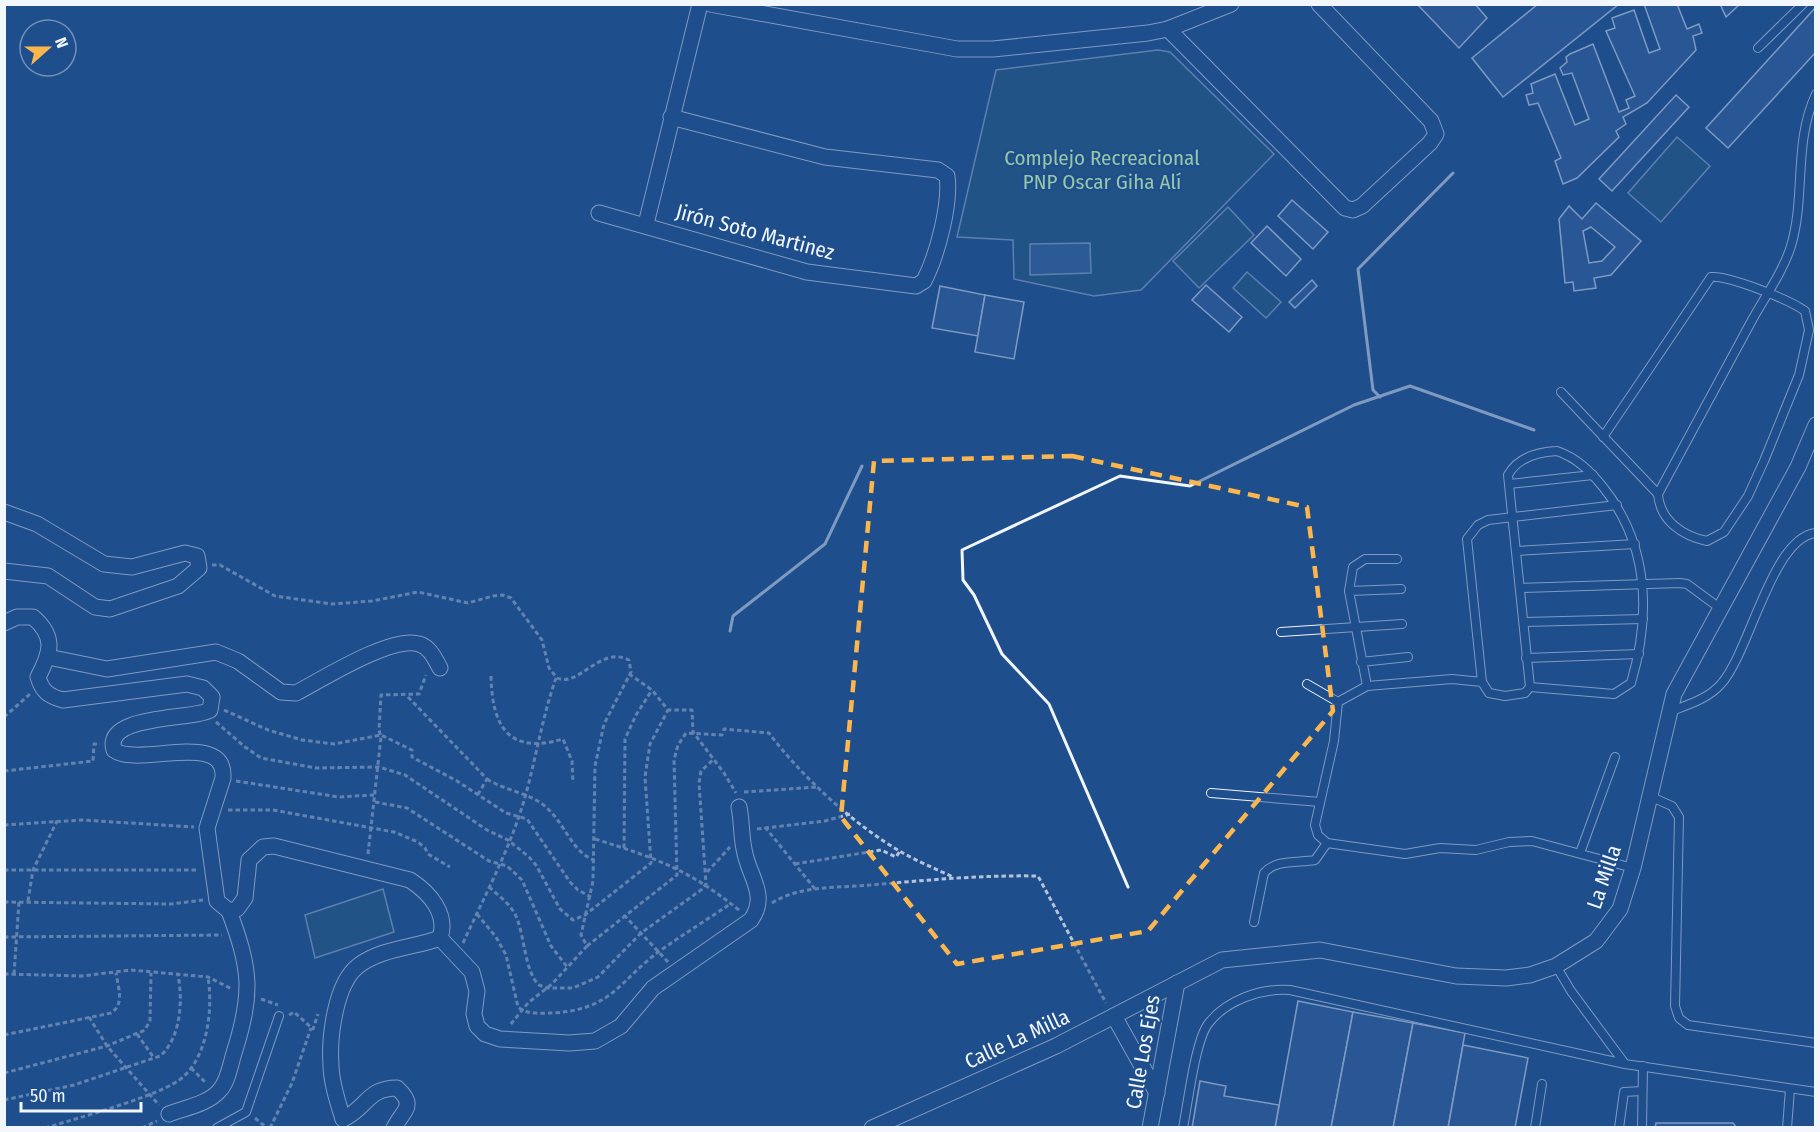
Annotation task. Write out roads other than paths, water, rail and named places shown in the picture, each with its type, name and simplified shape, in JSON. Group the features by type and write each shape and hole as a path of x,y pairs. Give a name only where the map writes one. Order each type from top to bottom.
{"street":[{"path":"646,224 700,4"},
{"path":"710,4 957,49 993,49 1168,29 1232,4"},
{"path":"1168,29 1345,208 1353,210 1371,198 1430,143 1436,134 1431,121 1319,4"},
{"name":"Jirón Soto Martinez","path":"599,213 646,224 807,272 916,286 924,281 944,217 949,188 947,176 938,170 825,157 671,117"},
{"name":"La Milla","path":"1177,983 1222,960 1320,951 1467,976 1506,978 1530,975 1556,966 1596,941 1609,927 1620,909 1633,868 1668,712 1683,673 1721,609 1815,431"},
{"path":"4,512 37,524 104,564 132,567 186,553 197,556 199,568 178,586 110,609 95,607 48,576 4,571"},
{"path":"4,623 17,618 33,617 43,626 49,642 48,657 38,677 41,688 51,697 63,700 188,684 203,688 212,697 208,709 130,726 115,736 112,743 114,750 128,757 203,751 214,757 223,771 223,778 207,828 216,897 223,908 237,909 246,898 249,860 263,847 287,848 410,880 421,887 440,912 444,926 440,938"},
{"path":"48,657 107,669 216,652 229,655 280,692 288,694 296,693 370,654 405,644 419,643 429,649 440,668"},
{"path":"440,938 466,964 476,981 474,1014 477,1026 485,1034 500,1039 569,1043 595,1041 621,1026 653,988 753,917 760,899 757,883 744,851 737,799"},
{"path":"169,1114 218,1092 225,1082 245,1018 248,992 247,966 229,910"},
{"path":"394,1128 408,1103 397,1088 375,1091 341,1123 331,1067 334,1017 345,982 358,966 374,958 440,938"},
{"name":"Calle La Milla","path":"872,1128 1056,1046 1177,983"},
{"name":"Calle Los Ejes","path":"1150,1128 1177,983"},
{"path":"1114,1016 1157,1093"}],"lane":[{"path":"1758,48 1803,4"},
{"path":"1603,437 1711,277 1719,276 1767,293 1792,301 1805,311 1809,330 1799,375 1748,496 1724,532 1707,541 1692,538 1670,523 1659,506 1658,494 1767,293 1791,249 1800,213 1802,138 1815,94"},
{"path":"1561,392 1658,494"},
{"path":"1530,687 1614,694 1631,683 1640,654 1643,619 1644,584 1635,544 1617,505 1593,475 1571,456 1557,452 1538,452 1512,468 1508,475 1512,518 1524,622 1526,658 1530,687 1526,693 1505,696 1489,693 1482,682 1467,539 1478,525 1488,520 1512,518 1617,505"},
{"path":"1509,484 1593,475"},
{"path":"1668,712 1700,700 1722,684 1785,553 1804,534 1815,533"},
{"path":"1516,551 1635,544"},
{"path":"1367,686 1348,591 1353,567 1365,560 1397,559"},
{"path":"1520,588 1687,584 1721,609"},
{"path":"1348,591 1401,589"},
{"path":"1524,622 1643,619"},
{"path":"1281,632 1402,624"},
{"path":"1526,658 1640,654"},
{"path":"1361,662 1408,657"},
{"path":"1338,702 1367,686 1452,680 1482,682"},
{"path":"1307,684 1338,702"},
{"path":"1338,702 1334,741 1315,825 1318,835 1327,843 1405,854 1440,849 1476,850 1509,842 1532,841 1633,868"},
{"path":"1581,853 1615,757"},
{"path":"1211,793 1320,802"},
{"path":"1648,796 1672,806 1679,817 1675,1006 1679,1018 1688,1025 1815,1043"},
{"path":"1254,922 1264,873 1269,867 1286,862 1316,860 1327,843"},
{"path":"1556,966 1571,991 1625,1064"},
{"path":"1183,1128 1201,1041 1207,1025 1233,1003 1275,989 1290,990 1625,1064 1815,1092"},
{"path":"217,1128 246,1112 279,1016"},
{"path":"1642,1128 1643,1066"},
{"path":"1535,1128 1542,1084"},
{"path":"1787,1128 1790,1089"},
{"path":"1619,1128 1624,1092 1642,1091"}],"park label":[{"name":"Complejo Recreacional PNP Oscar Giha Alí","path":"1102,170"}]}
